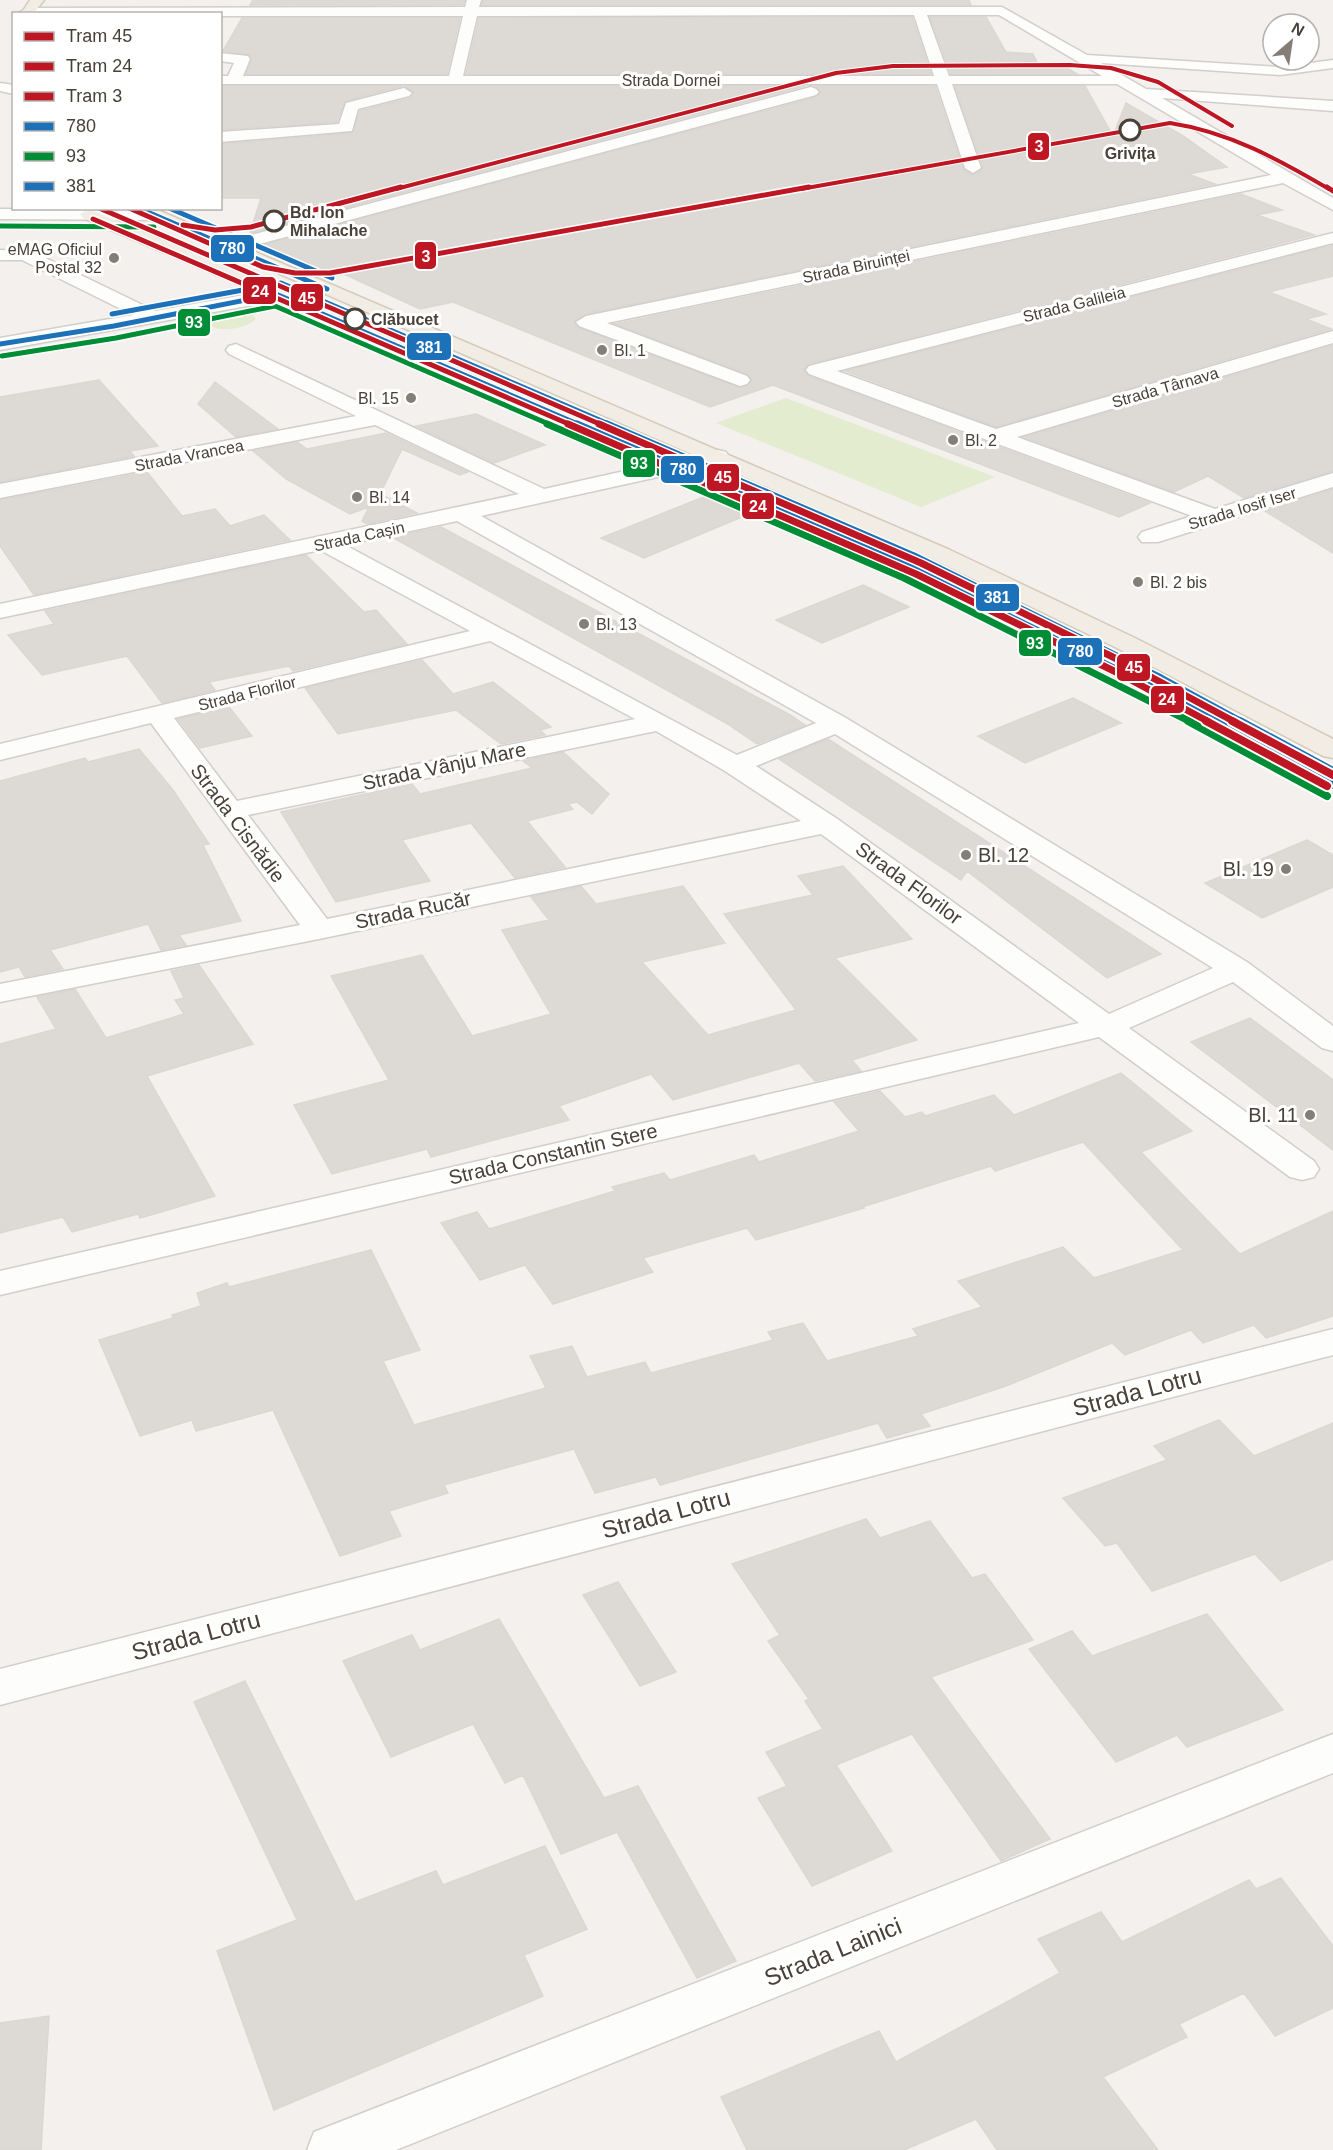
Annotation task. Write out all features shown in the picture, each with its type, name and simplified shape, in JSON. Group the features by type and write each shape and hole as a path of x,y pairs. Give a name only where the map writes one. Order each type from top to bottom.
{"main road":[{"path":"27,12 37,0"},
{"path":"88,211 875,552 990,606 1156,689 1333,785"},
{"path":"146,212 718,457 991,578 1207,683 1333,750"}],"street":[{"path":"27,12 140,8 473,6 919,10 994,5 1333,205"},
{"path":"222,137 346,128 349,108 354,105 455,80 473,6"},
{"path":"919,10 973,168"},
{"path":"222,57 243,59 226,80"},
{"path":"1085,58 1261,70"},
{"name":"Strada Dornei","path":"226,80 1122,80"},
{"path":"227,247 801,95 867,80"},
{"path":"1142,92 1333,106"},
{"name":"Strada Biruinței","path":"740,380 586,322 1287,177"},
{"path":"0,214 146,212"},
{"name":"Strada Galileia","path":"996,436 816,370 1333,238"},
{"path":"0,255 25,255 155,318"},
{"path":"0,344 321,287"},
{"name":"Strada Târnava","path":"996,436 1333,337"},
{"path":"236,350 540,496"},
{"name":"Strada Vrancea","path":"0,491 377,418"},
{"path":"996,436 1215,517"},
{"name":"Strada Cașin","path":"0,610 461,514 718,457"},
{"name":"Strada Iosif Iser","path":"1150,537 1333,480"},
{"path":"461,514 837,724 1236,969 1333,1041"},
{"name":"Strada Florilor","path":"324,543 660,722 735,765 826,824 1302,1169"},
{"name":"Strada Florilor","path":"0,752 494,633"},
{"name":"Strada Cisnădie","path":"158,714 319,930"},
{"name":"Strada Vânju Mare","path":"229,811 660,722"},
{"path":"735,765 837,724"},
{"name":"Strada Rucăr","path":"0,993 319,930 826,824"},
{"name":"Strada Constantin Stere","path":"0,1283 1107,1026 1236,969"},
{"name":"Strada Lotru","path":"0,1687 1333,1342"},
{"name":"Strada Lainici","path":"333,2150 1333,1753"}],"green space":[{"path":"234,310 251,312 256,319 244,326 229,329 214,328 203,321 209,314"},
{"path":"786,398 995,477 921,507 716,423"}],"building":[{"path":"253,0 465,0 463,5 250,5"},
{"path":"483,0 969,0 971,5 482,5"},
{"path":"912,17 931,74 466,74 479,18"},
{"path":"930,17 986,17 1006,52 1033,54 1039,67 1066,67 1077,74 951,74"},
{"path":"242,18 460,18 447,74 246,74 252,60 250,55 223,51"},
{"path":"222,86 402,86 345,101 337,122 222,130"},
{"path":"405,86 805,86 250,233 261,198 222,198 222,144 352,133 360,111 411,98 414,93"},
{"path":"815,86 935,86 963,169 972,175 983,167 955,86 1085,86 1113,136 1126,103 1183,136 1227,167 1188,174 1215,184 586,314 574,322 577,327 741,388 752,381 748,374 615,324 1241,194 1282,210 1257,215 1314,235 808,364 804,370 808,376 1150,503 1119,517 773,385 710,407 453,302 420,309 344,274 335,276 262,245 817,97 821,92"},
{"path":"1333,245 1333,276 1269,292 1326,314 1306,319 1331,329 996,427 845,371"},
{"path":"1333,345 1333,471 1244,498 1208,476 1174,492 1024,437"},
{"path":"99,380 158,446 130,451 134,456 0,482 0,397"},
{"path":"215,382 278,429 236,437 198,404"},
{"path":"476,414 545,445 494,463 416,426"},
{"path":"386,433 468,472 460,475 402,449 380,494 417,513 367,524 362,521 369,507 350,514 286,479 253,451 297,442 307,449"},
{"path":"147,472 182,516 215,509 230,526 264,515 290,540 34,595 0,546 0,500"},
{"path":"1333,489 1333,553 1265,511"},
{"path":"716,492 739,503 744,516 644,558 601,538"},
{"name":"Bl. 13","path":"441,527 805,725 757,744 726,723 392,537"},
{"path":"306,555 364,612 376,610 407,644 293,671 289,666 209,682 215,690 162,703 127,656 42,675 8,635 54,624 45,611"},
{"path":"863,585 909,607 822,643 776,620"},
{"path":"422,660 453,694 493,682 551,727 540,730 545,735 501,744 456,710 338,734 305,688"},
{"path":"1073,698 1121,723 1025,763 978,736"},
{"path":"229,707 252,736 200,748 178,719"},
{"name":"Bl. 12","path":"828,739 1161,954 1107,978 967,871 961,880 779,759"},
{"path":"139,749 173,790 209,844 203,845 241,921 179,935 186,945 161,950 148,924 50,950 63,969 25,977 19,967 0,972 0,781 85,758 88,762"},
{"path":"563,752 609,794 592,814 577,802 568,804 573,809 527,821 565,867 515,878 471,823 402,840 430,881 336,902 281,812 412,784 420,794 532,768 523,761"},
{"name":"Bl. 19","path":"1307,840 1333,855 1333,887 1262,918 1205,883"},
{"path":"843,866 912,939 835,958 917,1040 852,1060 861,1071 815,1081 799,1063 673,1100 651,1074 559,1106 569,1120 431,1157 427,1149 332,1174 294,1105 389,1080 331,976 422,955 472,1036 551,1014 502,930 549,920 531,897 581,886 596,904 683,886 725,943 642,962 708,1035 796,1010 724,914 813,895 798,876"},
{"path":"199,965 253,1044 147,1076 215,1196 140,1218 138,1214 72,1232 63,1217 0,1233 0,1044 56,1029 37,997 75,989 106,1038 184,1014 175,1000 184,998 171,971"},
{"name":"Bl. 11","path":"1250,1018 1333,1080 1333,1150 1191,1042"},
{"path":"1121,1073 1192,1131 1141,1152 1240,1254 1333,1211 1333,1316 1266,1338 1254,1325 1203,1343 1191,1330 1125,1355 1112,1343 1006,1386 921,1414 930,1426 887,1438 878,1423 660,1485 656,1477 595,1493 574,1449 444,1485 448,1493 389,1511 401,1536 340,1556 273,1410 196,1431 192,1420 140,1436 99,1340 173,1318 172,1315 201,1306 197,1293 227,1283 229,1287 371,1250 420,1350 383,1361 414,1425 546,1388 530,1356 572,1346 587,1377 645,1362 651,1373 773,1340 768,1332 803,1323 827,1361 918,1336 913,1329 982,1307 958,1281 1063,1247 1094,1278 1183,1250 1083,1142 995,1171 991,1166 862,1207 864,1208 756,1240 747,1228 643,1258 653,1272 553,1304 525,1265 480,1280 441,1223 477,1212 489,1229 615,1191 612,1187 664,1173 670,1180 754,1155 759,1162 859,1131 834,1102 880,1091 905,1117 922,1112 925,1116 994,1095 1014,1115"},
{"path":"1219,1420 1254,1456 1333,1423 1333,1559 1281,1581 1255,1554 1152,1591 1117,1543 1105,1546 1063,1498 1167,1460 1154,1446"},
{"path":"866,1519 880,1538 930,1521 972,1578 985,1574 1033,1640 931,1677 1050,1839 1001,1861 912,1734 836,1765 892,1851 812,1886 758,1798 787,1786 766,1752 823,1729 805,1701 809,1699 768,1641 780,1635 732,1564"},
{"path":"618,1582 676,1672 640,1686 583,1595"},
{"path":"1207,1614 1283,1710 1187,1747 1177,1735 1116,1762 1029,1649 1072,1631 1092,1656"},
{"path":"499,1619 604,1798 638,1786 736,1961 697,1978 617,1832 561,1854 523,1775 505,1783 473,1724 391,1757 343,1661 412,1635 420,1650"},
{"path":"245,1681 355,1902 436,1871 443,1885 545,1846 587,1929 524,1955 543,1996 274,2110 217,1951 297,1920 194,1702"},
{"path":"1281,1878 1333,1946 1333,2008 1275,2036 1244,1993 1179,2024 1187,2037 1103,2077 1158,2150 997,2150 976,2119 904,2150 747,2150 721,2097 879,2031 896,2062 1060,1973 1038,1939 1101,1912 1122,1942 1249,1880 1256,1889"},
{"path":"49,2016 41,2150 0,2150 0,2023"}],"tram line":[{"name":"3","path":"183,225 215,230 251,227 836,73 893,66 1070,65 1111,68 1158,82 1232,126"},
{"name":"3","path":"134,210 263,267 295,273 330,273 1170,123 1193,126 1235,139 1333,191"},
{"name":"45","path":"104,210 921,563 1123,662 1333,775"},
{"name":"24","path":"93,219 916,574 1118,673 1327,786"}],"transit line":[{"name":"780","path":"143,210 327,289"},
{"name":"381","path":"174,210 332,278"},
{"name":"93","path":"0,226 154,227"},
{"name":"381","path":"112,314 281,283 914,556 1161,678 1333,771"},
{"name":"780","path":"0,344 114,326 276,294 909,567 1156,689 1333,785"},
{"name":"93","path":"2,356 116,338 275,306 904,578 1150,700 1327,796"}],"place":[{"name":"Grivița","path":"1130,130"},
{"name":"Bd. Ion Mihalache","path":"274,221"},
{"name":"eMAG Oficiul Poștal 32","path":"114,258"},
{"name":"Clăbucet","path":"355,319"},
{"name":"Bl. 1","path":"602,350"},
{"name":"Bl. 15","path":"411,398"},
{"name":"Bl. 2","path":"953,440"},
{"name":"Bl. 14","path":"357,497"},
{"name":"Bl. 2 bis","path":"1138,582"},
{"name":"Bl. 13","path":"584,624"},
{"name":"Bl. 12","path":"966,855"},
{"name":"Bl. 19","path":"1286,869"},
{"name":"Bl. 11","path":"1310,1115"}]}
